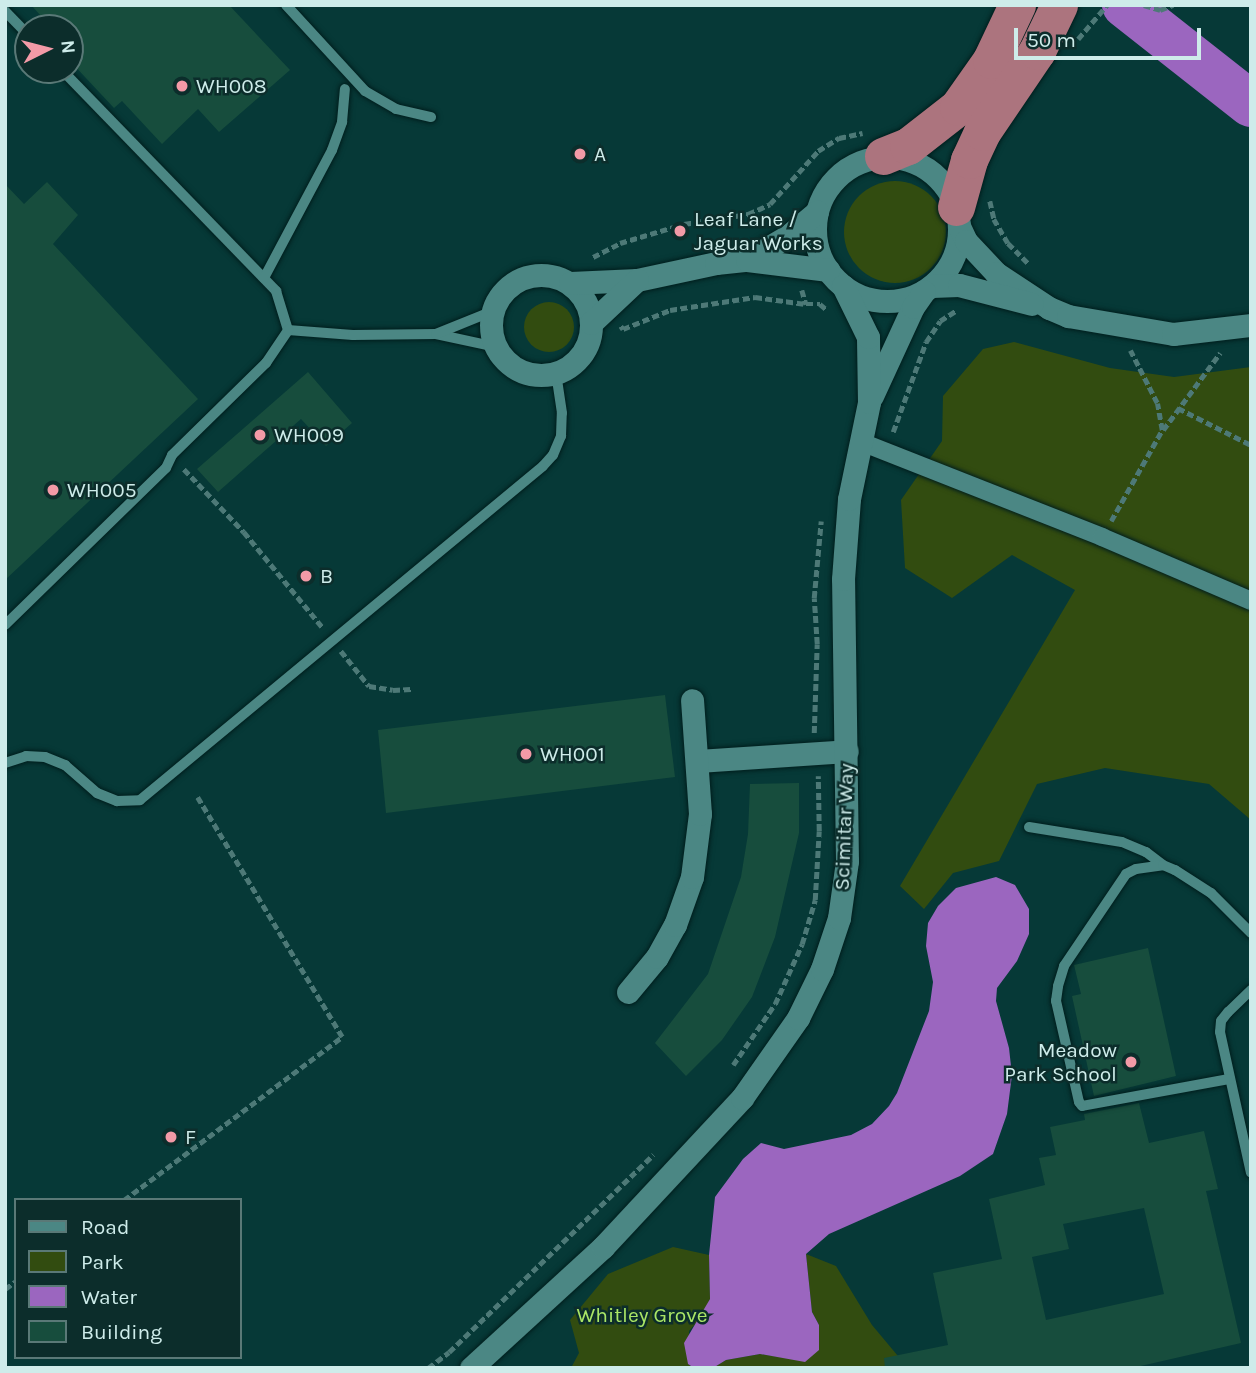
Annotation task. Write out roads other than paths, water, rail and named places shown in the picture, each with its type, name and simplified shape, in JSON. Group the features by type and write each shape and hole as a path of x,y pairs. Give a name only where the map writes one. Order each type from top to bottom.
{"highway":[{"path":"879,143 908,146 958,107 976,86 1017,5"},
{"path":"967,208 969,160 982,132 1015,88 1037,51 1072,14"}],"street":[{"path":"869,402 868,337 817,246 817,212 827,189 842,173 863,161 879,143 930,171 967,208 966,241 996,273 1049,308"},
{"path":"869,402 913,307 953,259 967,208"},
{"path":"747,260 788,236 817,212"},
{"path":"562,280 587,304 591,323 585,350 573,364 556,373 535,375 520,370 507,362 496,348 491,329 493,311 501,294 514,282 537,274 562,280 637,280 682,269 747,260 795,265 835,278 856,295 881,301 901,300 928,288 959,285 1049,308 1068,316 1129,329 1173,334 1245,326"},
{"path":"591,323 637,280"},
{"name":"Scimitar Way","path":"471,1368 603,1247 742,1098 798,1018 822,969 839,918 848,861 843,579 849,499 869,402"},
{"path":"861,442 1102,537 1251,601"},
{"path":"628,992 657,957 685,904 692,877 700,814 692,700"},
{"path":"698,761 847,751"}],"lane":[{"path":"286,5 365,91 396,109 431,117"},
{"path":"76,84 276,291 288,330"},
{"path":"264,278 332,150 342,122 345,89"},
{"path":"436,334 493,311"},
{"path":"288,330 353,335 436,334 496,348"},
{"path":"5,625 166,468 172,455 266,363 288,330"},
{"path":"5,763 26,756 46,757 65,765 97,793 117,801 140,800 530,478 553,455 561,436 562,413 556,373"},
{"path":"1029,827 1122,842 1146,852 1163,865 1212,892 1251,933"},
{"path":"1163,865 1143,867 1126,874 1064,966 1056,1001 1079,1102 1088,1107 1229,1079"},
{"path":"1251,990 1221,1021 1220,1032 1251,1173"}],"water":[{"path":"996,877 1015,885 1029,909 1029,934 1017,961 997,988 996,1001 1009,1048 1012,1075 1007,1114 993,1154 960,1176 829,1234 806,1254 812,1312 819,1325 819,1350 805,1362 760,1354 726,1360 713,1368 694,1368 688,1364 684,1343 710,1299 709,1255 715,1197 743,1159 761,1143 784,1149 851,1135 872,1124 889,1106 897,1093 929,1011 933,982 926,946 928,923 938,906 956,888"}],"waterway":[{"path":"1125,5 1251,104"}],"place":[{"name":"WH008","path":"182,86"},
{"name":"A","path":"580,154"},
{"name":"Leaf Lane / Jaguar Works","path":"680,231"},
{"name":"WH009","path":"260,435"},
{"name":"WH005","path":"53,490"},
{"name":"B","path":"306,576"},
{"name":"WH001","path":"526,754"},
{"name":"Meadow Park School","path":"1131,1062"},
{"name":"F","path":"171,1137"}],"park label":[{"name":"Whitley Grove","path":"642,1315"}]}
